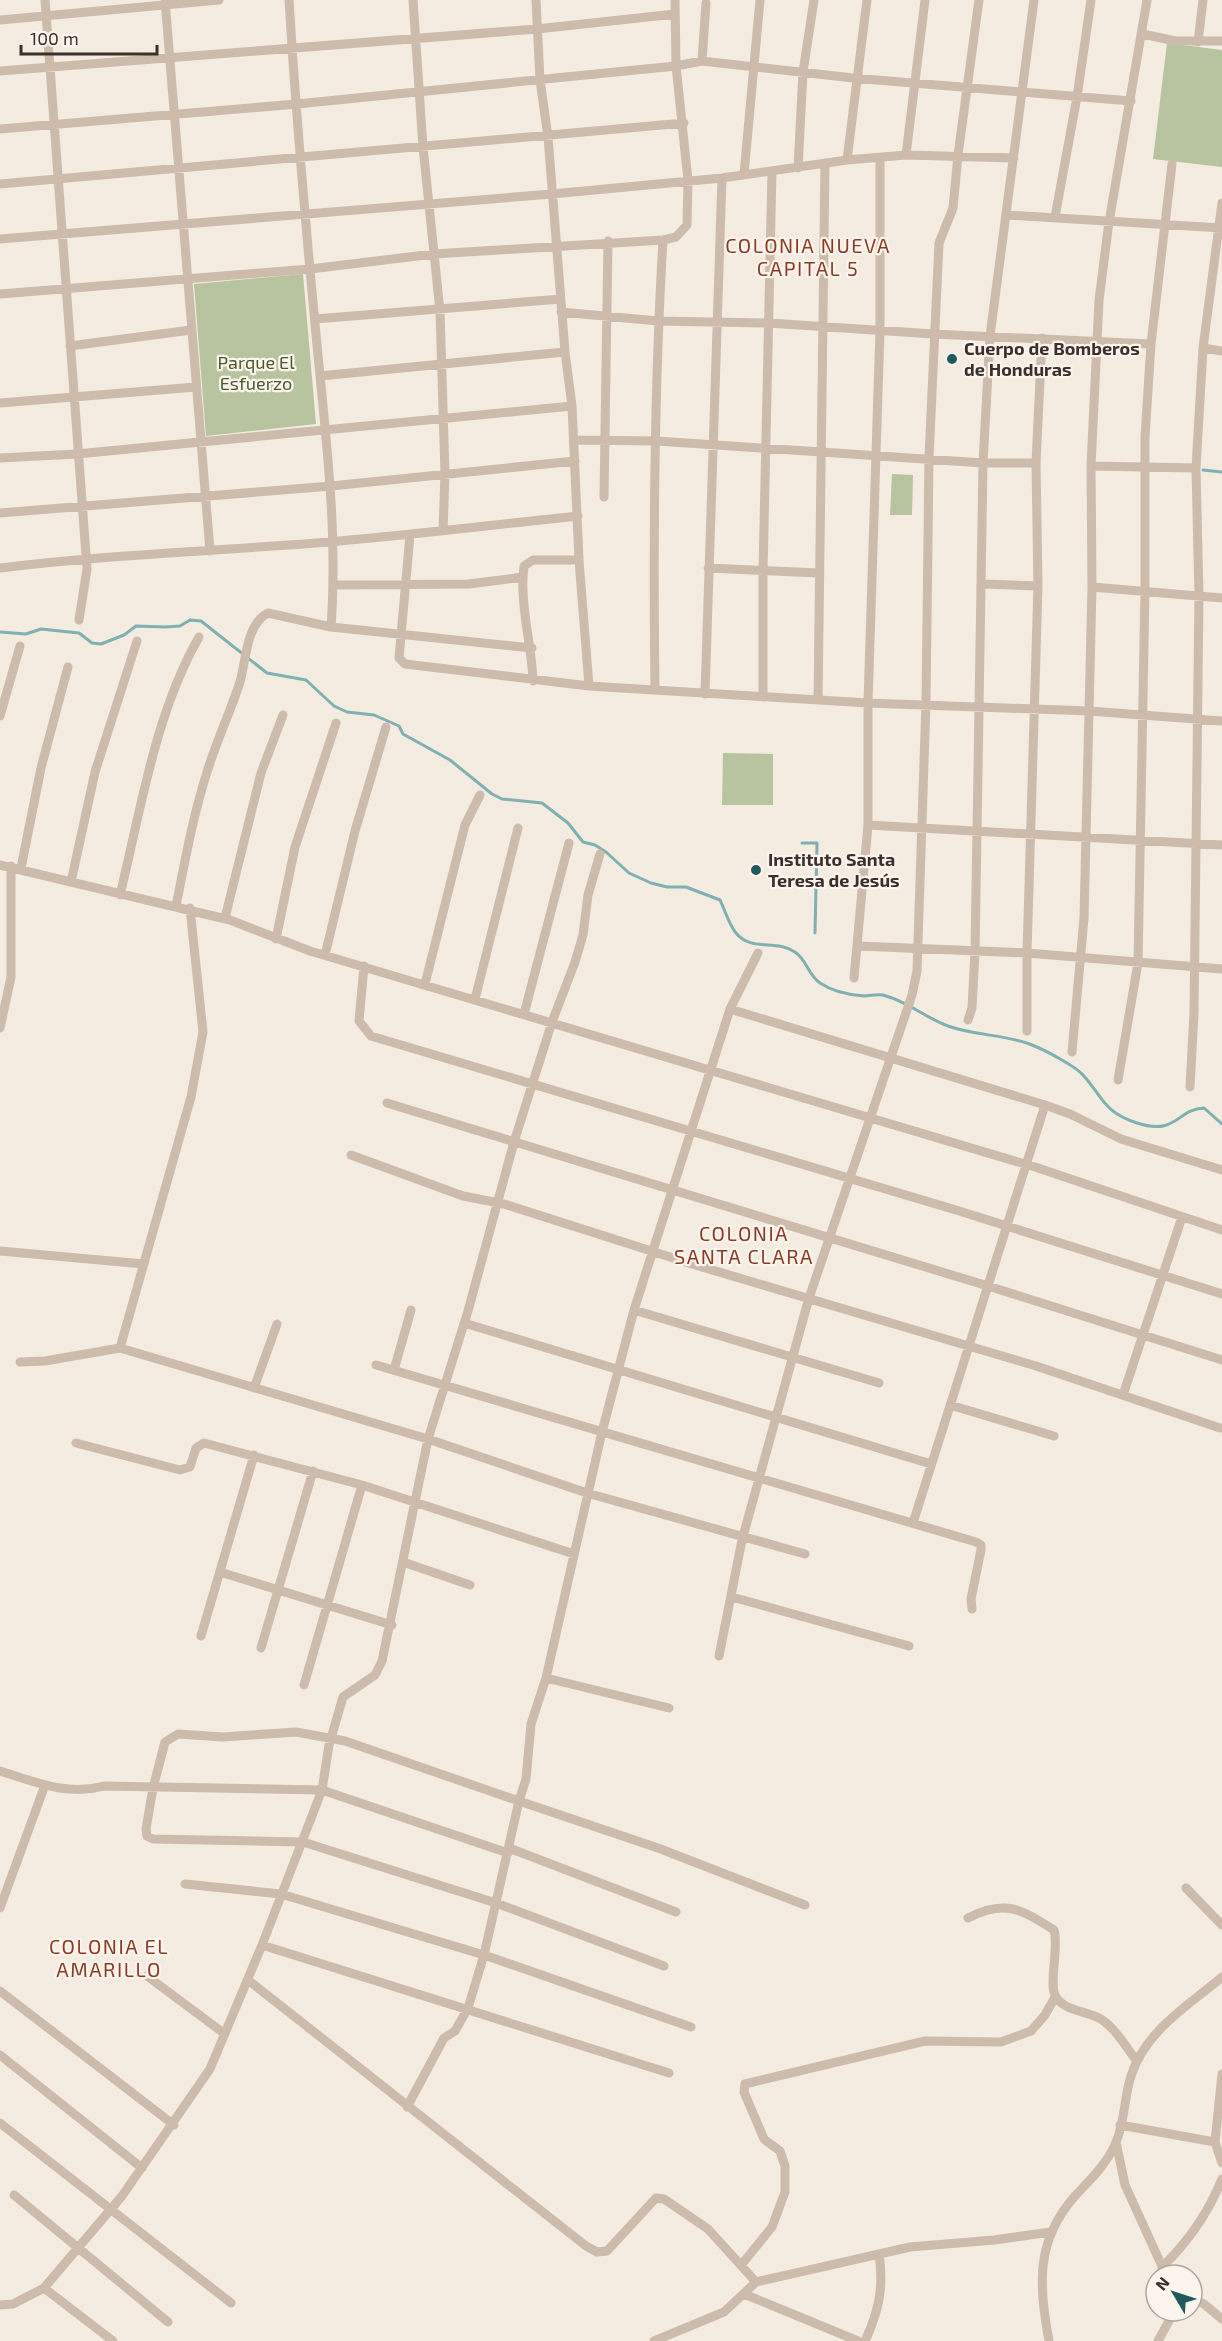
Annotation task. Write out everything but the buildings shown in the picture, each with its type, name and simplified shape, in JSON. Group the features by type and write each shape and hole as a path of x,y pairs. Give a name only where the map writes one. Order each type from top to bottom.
{"street":[{"path":"45,0 87,569 79,620"},
{"path":"0,20 47,18 166,3 219,0"},
{"path":"289,0 310,269 331,486 334,585 331,627"},
{"path":"413,0 423,147 440,311 445,474 443,530"},
{"path":"536,0 540,80 548,136 561,312 575,440 579,560 589,686"},
{"path":"0,294 310,269 434,254 663,240 676,237 687,225 688,180 684,123 676,66 675,0"},
{"path":"744,174 760,0"},
{"path":"798,168 803,72 813,0"},
{"path":"847,160 867,0"},
{"path":"906,155 925,0"},
{"path":"719,1656 743,1537 809,1298 910,1000 918,948 926,703 929,457 939,243 953,208 979,0"},
{"path":"968,1020 972,1008 975,952 975,830 980,705 983,463 990,336 1034,0"},
{"path":"1055,217 1077,97 1091,0"},
{"path":"1072,1052 1082,957 1092,587 1091,466 1099,300 1109,222 1147,0"},
{"path":"1198,42 1203,0"},
{"path":"166,3 210,551"},
{"path":"702,61 706,3"},
{"path":"0,71 537,29 675,14"},
{"path":"1143,34 1198,42 1222,41"},
{"path":"0,129 297,104 676,66 702,61 856,78 1131,101"},
{"path":"0,184 684,123"},
{"path":"0,239 552,194 722,178 847,160 906,155 1014,158"},
{"path":"854,978 868,825 868,703 880,330 880,159"},
{"path":"818,700 825,163"},
{"path":"1118,1080 1138,963 1145,590 1144,467 1151,344 1172,164"},
{"path":"763,697 763,571 772,171"},
{"path":"705,694 715,322 722,178"},
{"path":"1190,1087 1200,596 1196,468 1203,348 1222,203"},
{"path":"1006,215 1220,228"},
{"path":"655,690 654,565 658,321 663,240"},
{"path":"604,497 608,242"},
{"path":"315,319 440,311 561,299"},
{"path":"561,312 658,321 769,323 933,334 1151,344"},
{"path":"70,346 192,330"},
{"path":"1027,1031 1027,953 1038,586 1036,463 1042,338"},
{"path":"1203,348 1222,351"},
{"path":"320,376 440,366 565,351"},
{"path":"0,403 196,387"},
{"path":"0,458 78,454 201,443 442,417 572,406"},
{"path":"575,440 657,441 766,450 929,457 983,463 1036,463"},
{"path":"0,513 331,486 575,461"},
{"path":"1091,466 1196,468"},
{"path":"0,568 85,558 210,551 410,535 578,516"},
{"path":"410,535 399,658 405,664 589,686 868,703 926,703 1089,711 1222,721"},
{"path":"533,681 532,648 522,591 524,566 533,560 579,560"},
{"path":"708,568 819,573"},
{"path":"334,585 468,584 523,577"},
{"path":"982,584 1038,586"},
{"path":"1092,587 1222,598"},
{"path":"177,906 190,832 207,771 240,682 254,627 260,617 268,613 331,627 532,648"},
{"path":"120,895 167,712 181,669 200,637"},
{"path":"71,882 95,772 137,641"},
{"path":"0,716 20,646"},
{"path":"0,1028 11,977 16,867 68,667"},
{"path":"225,918 252,804 283,715"},
{"path":"276,939 295,847 336,723"},
{"path":"325,955 355,831 386,727"},
{"path":"425,984 462,837 480,795"},
{"path":"868,825 1031,832 1222,845"},
{"path":"475,999 518,828"},
{"path":"524,1014 568,843"},
{"path":"0,2305 13,2304 44,2288 142,2168 174,2125 210,2069 248,1980 322,1791 327,1754 343,1697 375,1675 382,1661 392,1626 414,1502 428,1439 499,1204 514,1142 552,1022 583,935 588,895 600,854"},
{"path":"0,865 225,918 276,939 325,955 1027,1165 1222,1230"},
{"path":"120,1348 191,1097 203,1032 190,908"},
{"path":"858,946 1027,953 1222,969"},
{"path":"408,2107 444,2038 455,2031 468,2008 526,1779 531,1724 546,1678 602,1432 634,1310 730,1009 758,953"},
{"path":"364,966 359,1021 371,1036 533,1082 1222,1294"},
{"path":"730,1009 1046,1105 1131,1143 1222,1170"},
{"path":"387,1103 988,1286 1222,1360"},
{"path":"913,1523 1046,1105"},
{"path":"351,1155 463,1196 499,1204 969,1345 1220,1428"},
{"path":"1124,1395 1182,1217"},
{"path":"0,1251 144,1264"},
{"path":"394,1370 411,1310"},
{"path":"634,1310 879,1383"},
{"path":"464,1323 931,1464"},
{"path":"254,1388 277,1324"},
{"path":"20,1362 45,1361 120,1348 428,1439 588,1494 805,1554"},
{"path":"376,1365 981,1545 972,1609"},
{"path":"950,1405 1054,1436"},
{"path":"76,1443 180,1470 190,1467 196,1448 204,1443 362,1485 574,1554"},
{"path":"201,1636 254,1455"},
{"path":"261,1648 313,1471"},
{"path":"304,1685 362,1485"},
{"path":"403,1562 470,1585"},
{"path":"220,1572 392,1626"},
{"path":"732,1597 909,1646"},
{"path":"546,1678 669,1708"},
{"path":"664,1966 496,1903 303,1842 153,1839 147,1836 146,1829 153,1788 165,1742 178,1734 223,1737 296,1732 332,1739 658,1848 805,1905"},
{"path":"0,1771 69,1791 84,1791 104,1786 322,1791 508,1850 676,1912"},
{"path":"0,1908 45,1785"},
{"path":"185,1884 280,1894 483,1955 691,2026"},
{"path":"1186,1888 1222,1925"},
{"path":"968,1918 986,1909 1012,1907 1054,1930 1053,1987 1055,1997 1062,2004 1100,2018 1136,2060"},
{"path":"262,1945 669,2073"},
{"path":"147,1976 225,2034"},
{"path":"1049,2341 1040,2294 1044,2248 1051,2232 1065,2207 1094,2178 1116,2142 1136,2060 1154,2034 1222,1977"},
{"path":"248,1980 408,2107 597,2252 607,2251 647,2207 657,2198 664,2199 708,2229 756,2282"},
{"path":"0,1992 174,2125"},
{"path":"742,2264 772,2227 784,2192 785,2166 780,2151 764,2139 744,2092 745,2084 925,2041 1001,2042 1031,2031 1045,2015 1055,1997"},
{"path":"0,2055 142,2168"},
{"path":"1222,2074 1215,2142 1222,2163"},
{"path":"0,2123 231,2303"},
{"path":"1120,2125 1215,2142"},
{"path":"1116,2142 1125,2185 1160,2263"},
{"path":"1170,2263 1214,2199 1222,2179"},
{"path":"14,2195 168,2322"},
{"path":"654,2341 724,2313 756,2282 910,2247 994,2240 1051,2232"},
{"path":"865,2341 875,2319 882,2293 879,2254"},
{"path":"44,2288 113,2341"},
{"path":"744,2294 858,2341"},
{"path":"1204,2306 1222,2319"},
{"path":"1158,2341 1169,2323"}],"green space":[{"path":"1167,43 1222,50 1222,167 1153,159"},
{"name":"Parque El Esfuerzo","path":"303,274 316,424 206,436 194,284"},
{"path":"892,474 913,475 912,515 890,515"},
{"path":"723,753 773,754 773,805 722,805"}],"waterway":[{"path":"1203,470 1222,472"},
{"path":"0,632 26,634 41,629 79,633 92,643 101,644 124,635 136,626 180,626 190,620 201,621 267,673 306,680 334,706 347,712 374,715 399,726 403,734 450,760 492,794 502,799 542,803 568,823 583,842 595,845 606,852 629,873 651,883 667,887 686,887 720,900 731,926 742,939 756,944 788,948 802,959 816,980 825,986 853,995 883,995 902,1002 948,1026 1022,1041 1038,1047 1079,1071 1110,1109 1137,1123 1161,1126 1195,1109 1204,1108 1222,1124"},
{"path":"802,843 817,843 815,933"}],"place":[{"name":"Cuerpo de Bomberos de Honduras","path":"952,359"},
{"name":"Instituto Santa Teresa de Jesús","path":"756,870"}],"district":[{"name":"COLONIA NUEVA CAPITAL 5","path":"808,258"},
{"name":"COLONIA SANTA CLARA","path":"744,1246"},
{"name":"COLONIA EL AMARILLO","path":"109,1958"}]}
